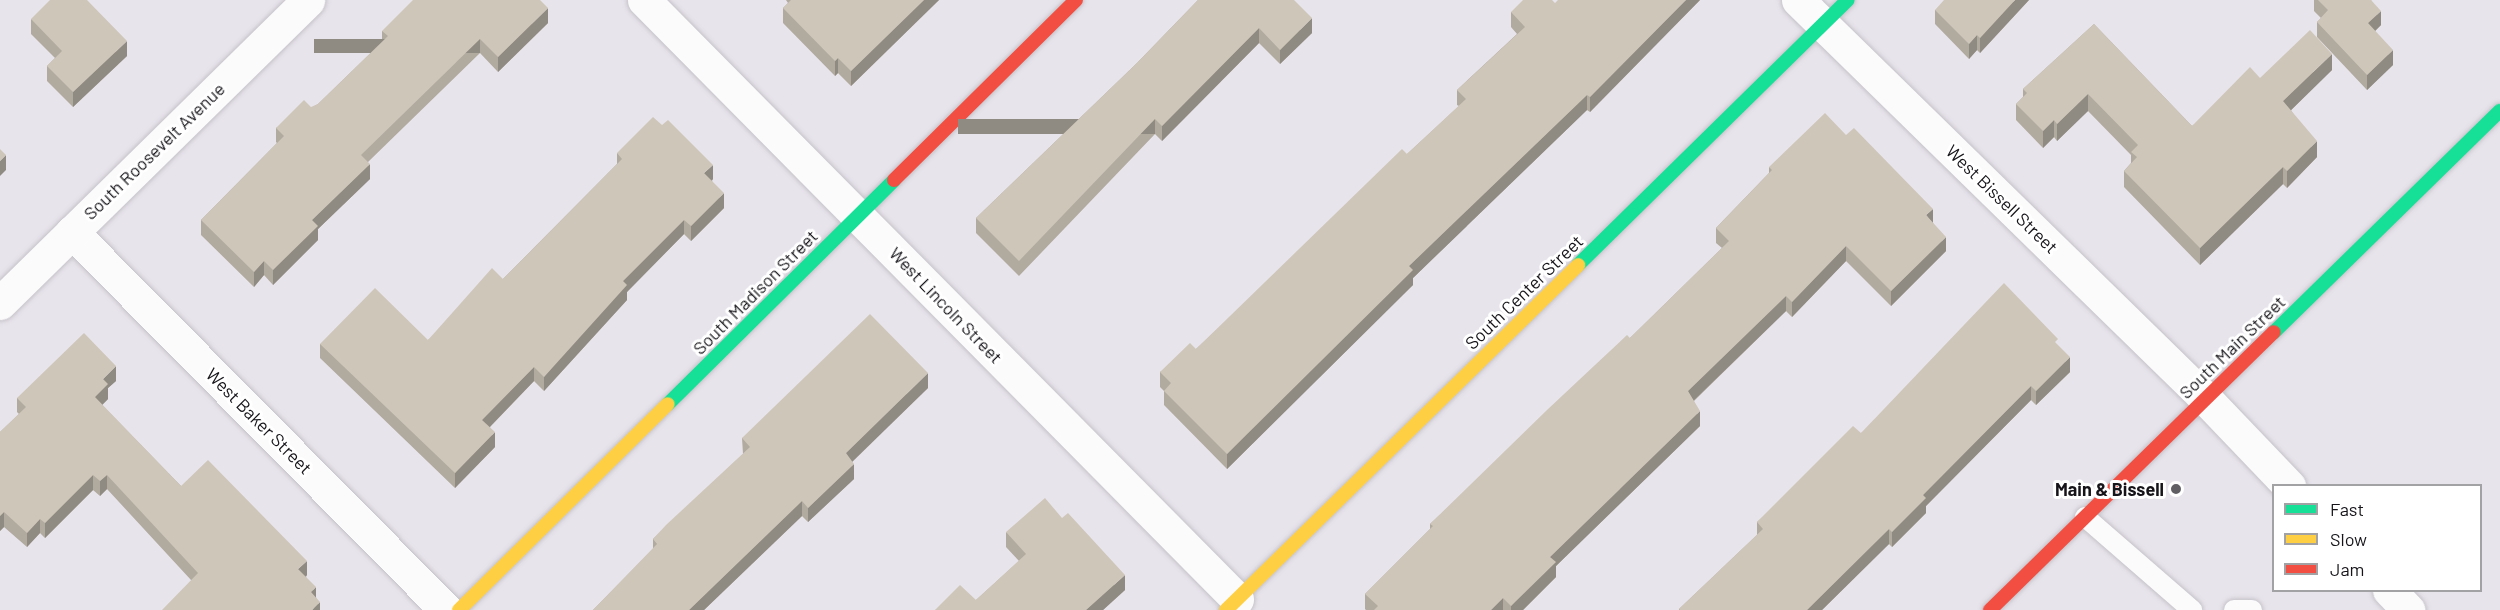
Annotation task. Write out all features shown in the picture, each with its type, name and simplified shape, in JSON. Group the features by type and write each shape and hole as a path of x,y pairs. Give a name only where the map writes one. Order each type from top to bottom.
{"main road":[{"name":"South Madison Street","path":"459,610 1076,0"},
{"name":"South Center Street","path":"1236,606 1848,0"},
{"name":"South Main Street","path":"1990,610 2500,111"}],"street":[{"name":"South Roosevelt Avenue","path":"0,303 308,0"},
{"name":"West Lincoln Street","path":"644,0 858,216 1236,606"},
{"name":"West Bissell Street","path":"1798,0 2205,398 2287,484"},
{"name":"West Baker Street","path":"72,232 446,610"},
{"path":"2390,592 2408,610"}],"lane":[{"path":"2085,517 2192,610"},
{"path":"2234,610 2252,610"}],"building":[{"path":"50,0 87,0 127,41 73,92 47,66 62,51 31,19"},
{"path":"413,0 540,0 548,8 498,57 480,39 361,155 370,164 312,220 318,226 273,270 264,261 254,272 201,220 284,136 276,128 304,100 311,107 318,104 388,36 382,31"},
{"path":"791,0 924,0 851,71 838,58 835,61 783,8"},
{"path":"1198,0 1294,0 1312,18 1280,50 1259,28 1162,126 1155,119 1019,261 976,218 1137,63"},
{"path":"1523,0 1552,0 1555,3 1558,0 1686,0 1590,97 1587,95 1409,266 1413,270 1227,454 1164,391 1171,383 1160,372 1190,343 1196,349 1402,149 1407,154 1466,99 1457,90 1525,27 1511,12"},
{"path":"1944,0 2015,0 1980,38 1977,35 1969,44 1935,10"},
{"path":"2318,0 2371,0 2381,11 2368,23 2393,50 2367,75 2317,22 2328,10"},
{"path":"2094,24 2192,126 2250,67 2260,78 2310,30 2332,54 2283,101 2317,141 2287,171 2283,167 2200,248 2124,171 2137,157 2131,152 2138,145 2088,94 2057,124 2054,120 2043,131 2016,104 2027,93 2023,89"},
{"path":"1825,113 1846,135 1854,128 1933,209 1926,215 1946,237 1891,291 1846,246 1792,302 1786,296 1688,391 1700,411 1550,557 1556,562 1511,606 1503,598 1491,610 1374,610 1378,606 1365,594 1433,526 1430,524 1547,410 1627,335 1630,338 1729,241 1716,228 1772,170 1769,167"},
{"path":"653,117 662,125 668,120 713,165 704,173 724,193 691,226 684,220 623,281 627,285 544,377 534,367 482,420 495,432 455,473 320,344 375,288 428,340 492,268 503,279 622,159 617,153"},
{"path":"0,149 6,155 0,161"},
{"path":"2004,283 2058,339 2055,342 2070,357 2036,391 2031,386 1923,495 1926,498 1892,532 1889,529 1807,610 1680,610 1763,529 1757,522 1853,426 1861,433"},
{"path":"870,314 928,373 846,453 854,464 808,508 802,501 689,610 593,610 657,544 653,539 666,525 750,447 742,438"},
{"path":"84,333 116,366 103,379 108,384 95,397 181,486 208,460 307,561 298,569 316,587 311,592 320,602 312,610 162,610 198,573 107,475 100,481 93,475 45,523 40,519 27,533 4,512 0,516 0,432 26,407 17,398"},
{"path":"1045,498 1062,518 1068,513 1125,575 1086,610 935,610 960,585 976,600 1026,554 1006,532"}],"traffic: fast":[{"path":"1578,265 1848,0"},
{"path":"2274,332 2500,111"},
{"path":"668,404 894,180"}],"traffic: slow":[{"path":"1226,610 1578,265"},
{"path":"459,610 668,404"}],"traffic: jam":[{"path":"894,180 1076,0"},
{"path":"1990,610 2274,332"}],"place":[{"name":"Main & Bissell","path":"2176,489"}]}
